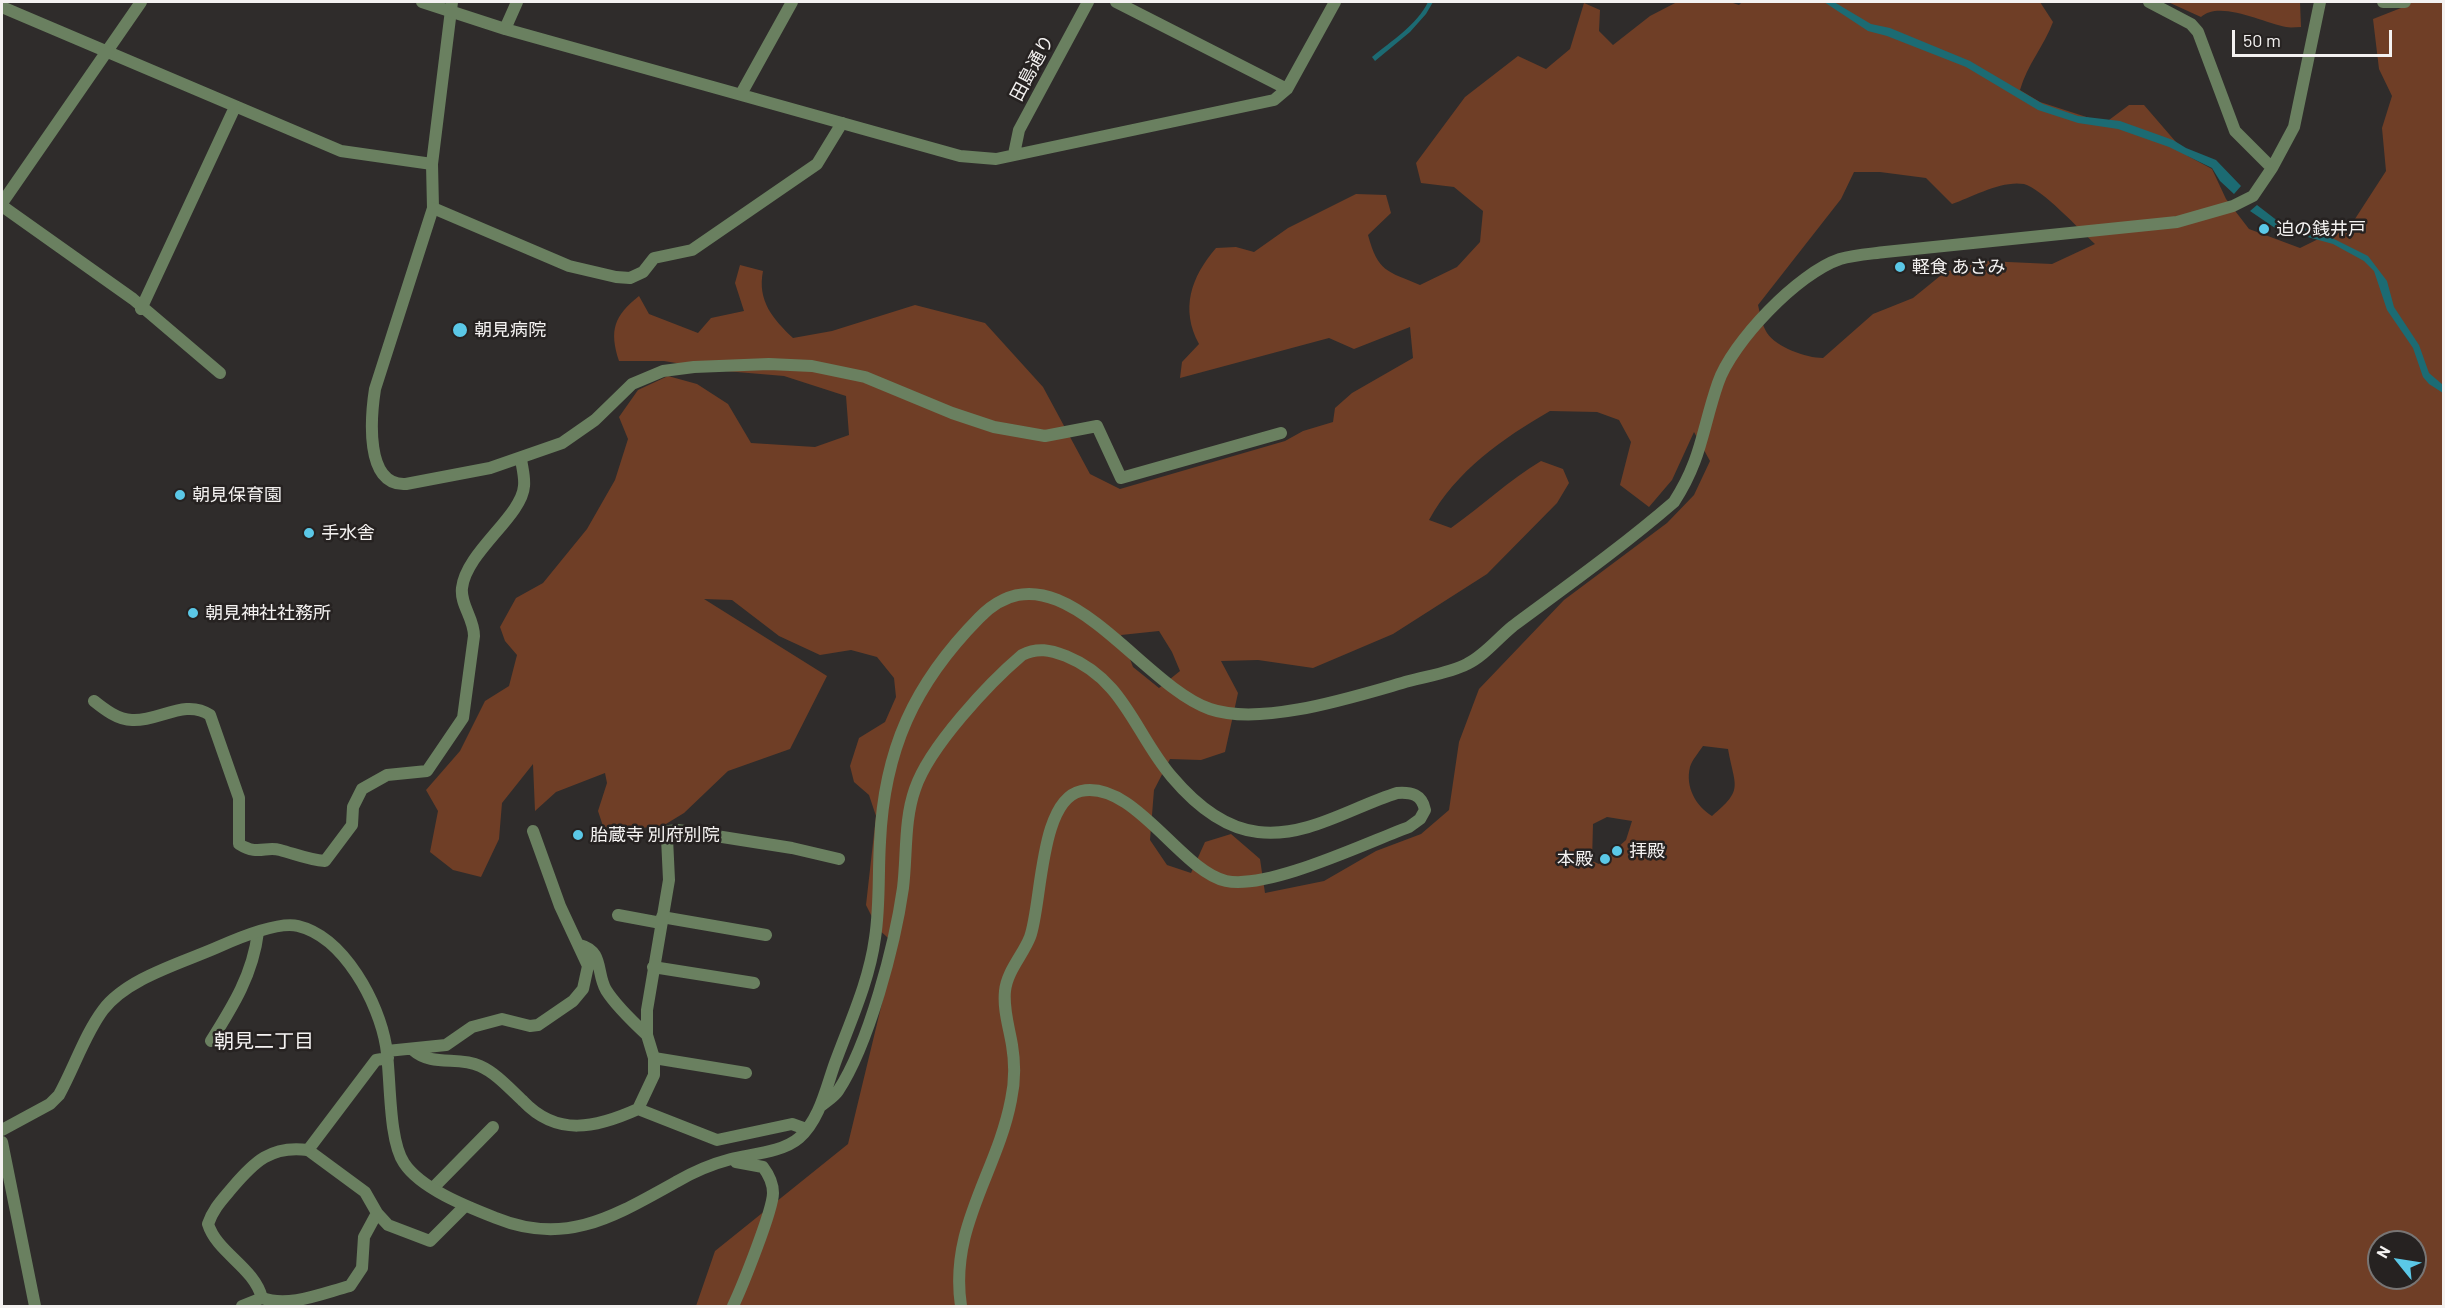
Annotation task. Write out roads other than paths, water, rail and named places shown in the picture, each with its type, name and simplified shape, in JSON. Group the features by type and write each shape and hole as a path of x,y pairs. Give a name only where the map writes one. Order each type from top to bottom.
{"street":[{"path":"141,2 2,205 133,299 141,309 220,373"},
{"path":"422,2 452,7 505,29 960,156 996,159 1274,100 1287,89 1335,2"},
{"path":"505,29 517,2"},
{"path":"741,94 792,2"},
{"name":"田島通り","path":"1014,154 1019,130 1088,2"},
{"path":"1116,2 1287,89"},
{"path":"2149,2 2191,24 2198,32 2235,131 2272,168"},
{"path":"2,1130 50,1104 59,1095 103,1010 124,988 244,935 295,924 324,940 345,957 374,1005 388,1055 395,1138 401,1160 414,1174 433,1188 465,1206 507,1223 542,1229 570,1228 602,1221 637,1205 681,1179 722,1162 782,1147 797,1140 821,1106 860,998 875,943 882,810 895,743 904,720 941,664 978,619 1001,599 1024,591 1053,598 1086,616 1182,694 1206,708 1224,712 1250,715 1278,713 1379,689 1468,664 1674,502 1691,477 1717,385 1736,346 1812,273 1839,259 1885,252 2177,222 2233,206 2253,196 2272,168 2294,127 2320,2"},
{"path":"2384,2 2405,2"},
{"path":"2,7 341,152 432,164"},
{"path":"452,7 432,164 433,208 375,389 370,432 381,471 394,484 406,484 521,459 562,443 595,420 623,391 646,376 694,367 769,364 840,370 994,427 1045,436 1097,426 1120,478 1281,433"},
{"path":"141,309 235,107"},
{"path":"433,208 569,266 630,278 643,272 654,258 692,250 818,164 842,123"},
{"path":"94,701 121,718 132,720 195,709 210,715 239,798 239,844 255,851 277,849 313,861 326,861 352,825 353,807 362,789 387,775 427,771 463,718 474,623 463,601 462,587 480,550 495,535 520,498 524,488 521,459"},
{"path":"821,1106 837,1093 849,1071 874,1008 886,968 903,888 909,811 919,778 968,711 1022,655 1032,650 1054,651 1100,675 1114,690 1170,775 1206,810 1240,828 1257,832 1290,831 1323,822 1397,793 1409,792 1418,795 1424,803 1425,810 1420,819 1409,827 1304,867 1239,882 1226,881 1207,872 1156,826 1116,799 1103,793 1083,790 1066,800 1056,818 1047,848 1031,936 1005,988 1006,1016 1014,1057 1013,1088 1003,1133 978,1190 962,1246 959,1274 961,1306"},
{"path":"638,1109 654,1076 654,1058 647,1035 653,968 669,880 667,838 669,831 678,830 792,848 839,860"},
{"path":"308,1150 376,1060 388,1055 446,1045 472,1027 502,1019 530,1026 538,1025 552,1018 583,988 588,966 560,906 533,831"},
{"path":"618,915 766,935"},
{"path":"211,1041 244,986 255,957 258,932"},
{"path":"580,945 588,947 597,956 605,989 647,1035"},
{"path":"653,968 754,983"},
{"path":"413,1050 430,1059 478,1065 498,1078 532,1111 560,1126 578,1127 638,1109 717,1140 792,1124 806,1129"},
{"path":"654,1058 746,1073"},
{"path":"433,1188 493,1127"},
{"path":"2,1142 35,1306"},
{"path":"262,1298 252,1276 211,1234 208,1224 217,1205 257,1161 291,1148 308,1150 365,1192 377,1213 388,1225 430,1240 465,1206"},
{"path":"722,1162 748,1163 763,1167 770,1177 773,1194 768,1216 733,1306"},
{"path":"242,1306 262,1298 273,1302 296,1300 350,1286 362,1268 364,1237 377,1213"}],"water":[{"path":"1428,2 1433,2 1410,32 1375,61 1372,57 1410,25"},
{"path":"1824,2 1834,2 1871,24 1890,28 1970,61 2043,104 2078,116 2120,121 2173,140 2216,160 2241,186 2234,194 2220,181 2212,168 2169,147 2118,129 2078,123 2038,110 1966,67 1887,36 1868,31"},
{"path":"2257,205 2279,222 2318,231 2368,256 2387,281 2394,307 2419,345 2429,373 2443,385 2443,393 2423,377 2413,348 2387,310 2374,271 2364,261 2333,244 2275,228 2250,211"}],"place":[{"name":"迫の銭井戸","path":"2264,229"},
{"name":"軽食 あさみ","path":"1900,267"},
{"name":"朝見病院","path":"460,330"},
{"name":"朝見保育園","path":"180,495"},
{"name":"手水舎","path":"309,533"},
{"name":"朝見神社社務所","path":"193,613"},
{"name":"胎蔵寺 別府別院","path":"578,835"},
{"name":"拝殿","path":"1617,851"},
{"name":"本殿","path":"1605,859"}],"district":[{"name":"朝見二丁目","path":"264,1041"}]}
